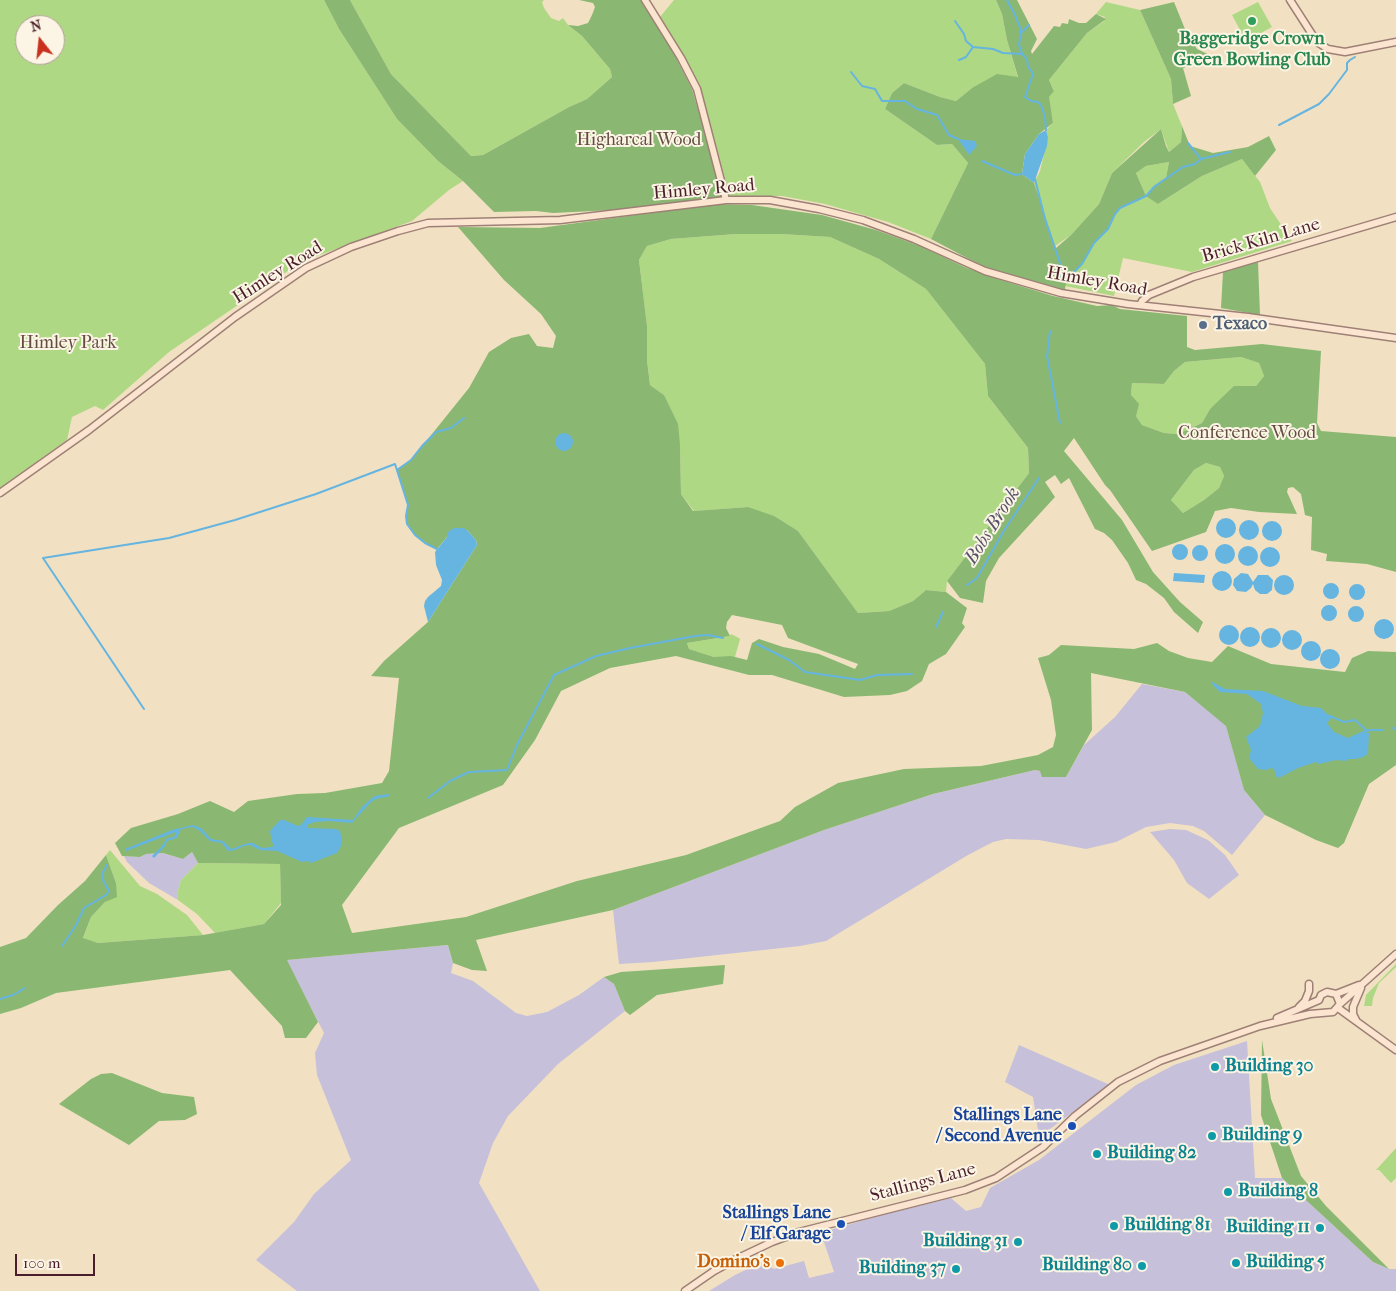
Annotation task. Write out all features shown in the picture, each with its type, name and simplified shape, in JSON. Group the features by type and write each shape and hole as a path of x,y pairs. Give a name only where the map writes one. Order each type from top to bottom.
{"main road":[{"path":"645,0 681,58 696,89 726,200"},
{"path":"1290,0 1317,42 1328,49 1345,52 1396,42"},
{"name":"Himley Road","path":"0,493 89,430 266,295 306,268 351,247 398,230 428,223 560,220 726,200 770,200 863,220 914,239 985,271 1061,293 1396,338"},
{"name":"Brick Kiln Lane","path":"1140,305 1149,295 1193,276 1396,217"},
{"path":"1260,1026 1310,1014 1333,1012 1395,953"},
{"path":"1326,1012 1320,1006 1319,1000 1321,995 1327,992 1336,994 1364,982"},
{"path":"1356,1020 1353,1014 1353,1007 1364,982"},
{"path":"1295,1011 1305,1002 1310,984"},
{"path":"1336,994 1339,1006 1396,1050"},
{"path":"1260,1026 1319,1000"},
{"name":"Stallings Lane","path":"684,1291 734,1260 799,1232 965,1190 996,1178 1043,1147 1075,1116 1118,1082 1160,1061 1260,1026"}],"shaded area":[{"path":"1142,684 1185,692 1226,725 1244,790 1265,815 1232,855 1204,831 1193,826 1170,823 1146,827 1116,842 1086,849 1039,840 1006,839 993,842 968,855 826,941 800,946 619,964 613,910 824,830 933,794 1035,770 1066,777 1084,745 1115,717"},
{"path":"1170,829 1186,830 1208,840 1225,855 1239,875 1209,899 1187,883 1174,860 1150,832"},
{"path":"192,852 198,863 181,880 177,894 178,900 149,883 127,862 124,856 140,857 146,854 163,853 183,859"},
{"path":"448,945 453,963 451,973 473,981 516,1013 527,1016 547,1012 579,995 604,977 614,984 625,1011 558,1064 508,1116 493,1143 479,1183 540,1291 297,1291 256,1260 294,1222 314,1194 351,1160 317,1075 315,1053 324,1033 286,960"},
{"path":"1247,1041 1255,1178 1282,1178 1373,1262 1389,1269 1396,1269 1396,1291 709,1291 735,1275 762,1262 774,1269 804,1261 809,1278 834,1272 824,1242 814,1240 812,1235 951,1198 966,1211 981,1207 990,1188 1039,1160 1136,1085 1174,1065"},
{"path":"1019,1045 1110,1085 1039,1137 1033,1097 1005,1082"}],"green space":[{"name":"Himley Park","path":"0,0 324,0 339,29 397,119 438,161 463,181 449,190 412,221 301,262 169,352 103,410 95,406 72,417 67,440 0,488"},
{"name":"Higharcal Wood","path":"324,0 350,0 391,74 471,156 483,155 587,99 612,77 610,69 582,36 568,25 578,26 588,23 592,15 595,7 593,3 579,0 642,0 642,3 670,46 692,89 723,197 614,210 553,213 536,211 494,212 463,181 438,161 397,119 339,29"},
{"path":"350,0 544,0 542,2 544,8 551,18 559,21 563,18 568,25 582,36 610,69 612,77 587,99 483,155 471,156 391,74"},
{"path":"674,0 996,0 1002,14 1018,78 972,88 956,101 904,83 892,93 885,109 937,145 952,144 968,163 931,239 888,222 825,204 782,196 730,196 699,83 660,17"},
{"path":"996,0 1017,0 1037,39 1031,51 1032,54 1054,26 1060,27 1062,23 1068,24 1069,19 1079,23 1086,23 1096,14 1106,19 1087,33 1049,80 1054,91 1049,97 1053,123 1039,134 1025,154 1022,174 1034,183 1056,248 1071,235 1099,204 1112,173 1161,129 1169,152 1181,142 1182,126 1190,146 1213,153 1248,147 1269,136 1276,150 1255,176 1242,159 1202,176 1158,204 1146,196 1121,208 1115,214 1108,229 1094,243 1082,264 1066,281 1065,290 984,267 931,239 968,163 952,144 937,145 885,109 892,93 904,83 956,101 972,88 997,74 1018,77 1007,40 1002,14","holes":["1169,162 1166,178 1146,196 1136,173 1146,166"]},
{"path":"1106,2 1140,10 1171,79 1173,104 1182,126 1181,142 1169,152 1161,129 1144,142 1112,173 1099,204 1071,235 1055,246 1034,183 1040,171 1048,137 1046,130 1053,123 1048,97 1054,90 1049,80 1087,33 1104,21 1105,17 1096,14"},
{"path":"1174,2 1187,34 1197,49 1214,57 1183,68 1191,96 1173,104 1171,79 1140,10"},
{"name":"Baggeridge Crown Green Bowling Club","path":"1258,2 1272,27 1246,41 1232,15"},
{"path":"1242,159 1260,182 1270,208 1292,241 1192,272 1123,258 1114,296 1065,286 1065,281 1082,264 1094,243 1108,229 1120,208 1146,196 1136,173 1146,166 1169,162 1166,178 1150,191 1158,204 1202,176"},
{"name":"Conference Wood","path":"717,204 752,205 822,215 876,230 920,246 967,268 1053,296 1097,306 1112,305 1120,309 1187,316 1187,347 1195,350 1262,344 1321,351 1317,423 1321,431 1396,437 1396,572 1367,564 1326,561 1327,554 1311,550 1312,517 1305,515 1301,494 1293,487 1288,488 1287,492 1297,514 1231,508 1215,511 1206,532 1152,551 1074,438 1064,451 1122,520 1153,572 1180,602 1203,622 1198,633 1174,612 1164,598 1146,584 1136,580 1128,563 1112,540 1104,533 1095,529 1069,478 1061,484 1055,475 1045,482 1055,497 999,558 986,581 983,603 960,598 947,581 1029,473 1028,448 988,396 985,364 926,289 879,259 830,237 736,234 671,239 647,246 639,260 647,326 647,360 650,385 664,395 678,424 681,494 693,511 748,507 774,516 798,531 858,613 889,611 913,601 926,590 946,592 967,608 962,623 965,627 946,654 929,664 922,681 907,691 890,695 844,697 772,675 749,675 676,656 610,668 561,691 535,740 503,785 399,828 342,905 352,933 466,917 577,881 686,855 780,821 795,807 838,783 904,769 981,766 1038,755 1053,747 1056,735 1051,700 1038,658 1049,655 1061,645 1134,649 1157,643 1169,651 1188,658 1212,662 1228,646 1271,664 1345,672 1352,658 1368,651 1396,652 1396,765 1369,784 1344,843 1338,848 1316,840 1265,815 1244,790 1226,726 1185,692 1091,673 1092,730 1066,777 1042,777 1040,771 1035,770 933,794 824,830 613,910 476,940 487,971 472,970 453,963 448,945 287,960 318,1022 306,1038 285,1038 282,1026 230,970 56,993 21,1008 0,1014 0,947 26,938 85,881 106,855 116,883 117,897 105,902 91,917 83,938 98,943 203,935 264,924 281,905 280,864 198,863 192,852 183,859 163,853 146,854 140,857 122,856 115,843 131,828 178,814 210,801 234,812 248,801 297,794 325,793 382,783 389,771 399,678 371,676 384,661 428,622 477,545 476,540 467,530 447,537 437,549 415,535 406,521 408,505 397,470 411,460 469,388 489,352 511,338 529,334 537,346 553,348 556,336 541,314 504,280 458,227 540,228","holes":["1241,357 1259,363 1264,376 1256,386 1234,386 1210,409 1202,423 1178,434 1164,433 1142,425 1136,416 1139,404 1131,395 1132,383 1164,384 1174,371 1185,362","1206,463 1220,467 1224,476 1219,488 1183,513 1171,500 1194,470","732,615 782,625 788,638 858,664 855,669 819,654 783,647 759,639 752,643 747,660 731,656 714,657 689,649 687,643 730,636 726,628 727,622"]},
{"path":"736,234 830,237 879,259 926,289 985,364 988,396 1028,448 1029,473 947,581 946,592 926,590 913,601 889,611 858,613 798,531 748,507 694,511 681,494 680,444 664,395 650,385 647,359 647,326 639,260 647,246 671,239"},
{"path":"1258,262 1260,315 1221,308 1223,272"},
{"path":"1241,357 1259,363 1264,376 1256,386 1210,409 1202,423 1178,434 1164,433 1142,425 1136,416 1131,395 1132,383 1164,384 1174,371 1185,362"},
{"path":"1206,463 1220,467 1224,476 1219,488 1183,513 1171,500 1194,470"},
{"path":"731,634 740,639 735,657 714,657 689,649 687,643 730,636"},
{"path":"110,850 140,886 157,894 187,915 203,935 98,943 83,939 91,917 105,902 116,883 106,855"},
{"path":"198,863 280,864 281,903 264,924 215,933 197,914 178,900 177,894 181,880"},
{"path":"1396,964 1396,967 1379,983 1372,1006 1364,1006 1366,995"},
{"path":"725,965 723,984 657,995 630,1015 625,1011 614,984 604,977 621,972"},
{"path":"1262,1040 1271,1099 1301,1176 1326,1206 1389,1269 1373,1262 1282,1178 1261,1115"},
{"path":"112,1073 162,1093 194,1097 197,1114 185,1120 159,1121 129,1145 59,1104 91,1079 101,1074"},
{"path":"1396,1148 1396,1178 1391,1183 1379,1170 1376,1170"}],"water":[{"path":"1046,130 1048,137 1047,146 1034,183 1022,174 1025,154 1039,134"},
{"path":"958,139 975,141 977,146 969,155"},
{"path":"564,433 570,436 573,442 570,448 564,451 558,448 555,442 558,436"},
{"path":"1226,518 1233,521 1236,528 1233,535 1226,538 1219,535 1216,528 1219,521"},
{"path":"1249,520 1256,523 1259,530 1256,537 1249,540 1242,537 1239,530 1242,523"},
{"path":"1272,521 1279,524 1282,531 1279,538 1272,541 1265,538 1262,531 1265,524"},
{"path":"454,528 467,530 476,540 477,545 428,622 424,606 425,601 441,586 442,580 436,565 435,552 447,537 448,532"},
{"path":"1177,544 1183,544 1188,549 1186,558 1177,560 1172,555 1172,549"},
{"path":"1225,544 1232,547 1235,554 1232,561 1225,564 1218,561 1215,554 1218,547"},
{"path":"1197,545 1203,545 1208,550 1206,559 1197,561 1192,556 1192,550"},
{"path":"1248,546 1255,549 1258,556 1255,563 1248,566 1241,563 1238,556 1241,549"},
{"path":"1270,547 1277,550 1280,557 1277,564 1270,567 1263,564 1260,557 1263,550"},
{"path":"1222,571 1229,574 1232,581 1229,588 1222,591 1215,588 1212,581 1215,574"},
{"path":"1174,573 1205,575 1204,583 1173,581"},
{"path":"1241,573 1248,574 1253,582 1258,575 1268,575 1273,580 1272,590 1267,594 1260,594 1255,590 1253,584 1246,592 1237,591 1233,585 1234,579"},
{"path":"1284,575 1291,578 1294,585 1291,592 1284,595 1277,592 1274,585 1277,578"},
{"path":"1328,583 1334,583 1339,588 1337,597 1328,599 1323,594 1323,588"},
{"path":"1354,584 1360,584 1365,589 1363,598 1354,600 1349,595 1349,589"},
{"path":"1326,605 1332,605 1337,610 1335,619 1326,621 1321,616 1321,610"},
{"path":"1353,606 1359,606 1364,611 1362,620 1353,622 1348,617 1348,611"},
{"path":"1384,619 1391,622 1394,629 1391,636 1384,639 1377,636 1374,629 1377,622"},
{"path":"1229,625 1236,628 1239,635 1236,642 1229,645 1222,642 1219,635 1222,628"},
{"path":"1250,627 1257,630 1260,637 1257,644 1250,647 1243,644 1240,637 1243,630"},
{"path":"1271,628 1278,631 1281,638 1278,645 1271,648 1264,645 1261,638 1264,631"},
{"path":"1292,630 1299,633 1302,640 1299,647 1292,650 1285,647 1282,640 1285,633"},
{"path":"1311,641 1318,644 1321,651 1318,658 1311,661 1304,658 1301,651 1304,644"},
{"path":"1330,649 1337,652 1340,659 1337,666 1330,669 1323,666 1320,659 1323,652"},
{"path":"1212,682 1225,689 1263,691 1302,706 1321,708 1327,714 1333,716 1327,723 1334,732 1348,738 1361,732 1369,733 1368,754 1346,761 1336,760 1319,764 1316,762 1298,768 1279,778 1276,776 1274,769 1258,769 1249,758 1251,750 1246,737 1260,726 1263,713 1261,704 1247,694 1220,692"},
{"path":"389,794 390,796 376,799 370,803 352,823 329,821 315,822 307,825 308,828 336,829 340,831 341,836 341,846 337,853 311,863 308,861 302,862 277,851 260,850 250,845 228,851 222,843 210,841 193,827 181,829 177,838 167,841 154,858 152,856 167,838 174,837 176,832 126,851 125,849 172,830 193,825 201,828 211,839 223,841 231,849 248,843 253,843 262,848 272,847 274,846 270,831 280,820 298,826 307,817 353,820 362,807 375,796"}],"waterway":[{"path":"1007,0 1021,30 1019,45 1022,53"},
{"path":"955,21 964,34 966,41 973,47 993,49 1003,53 1022,54 1027,59 1032,77 1025,97 1041,105 1045,117 1046,130"},
{"path":"1021,33 1029,25"},
{"path":"959,60 966,57 973,47"},
{"name":"Bobs Brook","path":"1279,125 1319,104 1347,70 1347,63 1355,57"},
{"path":"851,72 862,86 875,89 882,101 905,101 917,109 937,115 949,135 958,139"},
{"path":"1188,143 1201,159"},
{"name":"Bobs Brook","path":"1035,179 1045,219 1060,263 1061,276 1065,281 1082,264 1094,243 1108,229 1120,208 1146,196 1155,186 1183,167 1195,164 1201,159 1230,152"},
{"path":"982,161 1015,175 1022,174"},
{"name":"Bobs Brook","path":"1050,331 1047,356 1060,423"},
{"path":"397,470 411,460 436,432 451,428 464,418"},
{"path":"144,709 43,558 169,538 235,520 316,494 395,464 408,505 407,524 415,535 437,549"},
{"name":"Bobs Brook","path":"967,585 977,578 1005,529 1039,478"},
{"name":"Bobs Brook","path":"936,627 943,612"},
{"path":"428,798 450,781 469,772 507,770 517,745 554,675 596,656 630,648 695,636 708,635 723,638"},
{"path":"757,644 789,660 805,672 860,680 877,675 912,674"},
{"path":"1332,717 1344,722 1355,720 1366,730"},
{"path":"1363,732 1383,730"},
{"path":"62,946 75,927 84,908 106,895 109,891 102,878 107,865"},
{"path":"0,999 13,995 25,988"}],"place":[{"name":"Baggeridge Crown Green Bowling Club","path":"1252,21"},
{"name":"Texaco","path":"1203,325"},
{"name":"Building 30","path":"1215,1067"},
{"name":"Stallings Lane / Second Avenue","path":"1072,1126"},
{"name":"Building 9","path":"1212,1136"},
{"name":"Building 82","path":"1097,1154"},
{"name":"Building 8","path":"1228,1192"},
{"name":"Stallings Lane / Elf Garage","path":"841,1224"},
{"name":"Building 81","path":"1114,1226"},
{"name":"Building 11","path":"1320,1228"},
{"name":"Building 31","path":"1018,1242"},
{"name":"Domino's","path":"780,1263"},
{"name":"Building 5","path":"1236,1263"},
{"name":"Building 80","path":"1142,1266"},
{"name":"Building 37","path":"956,1269"}]}
